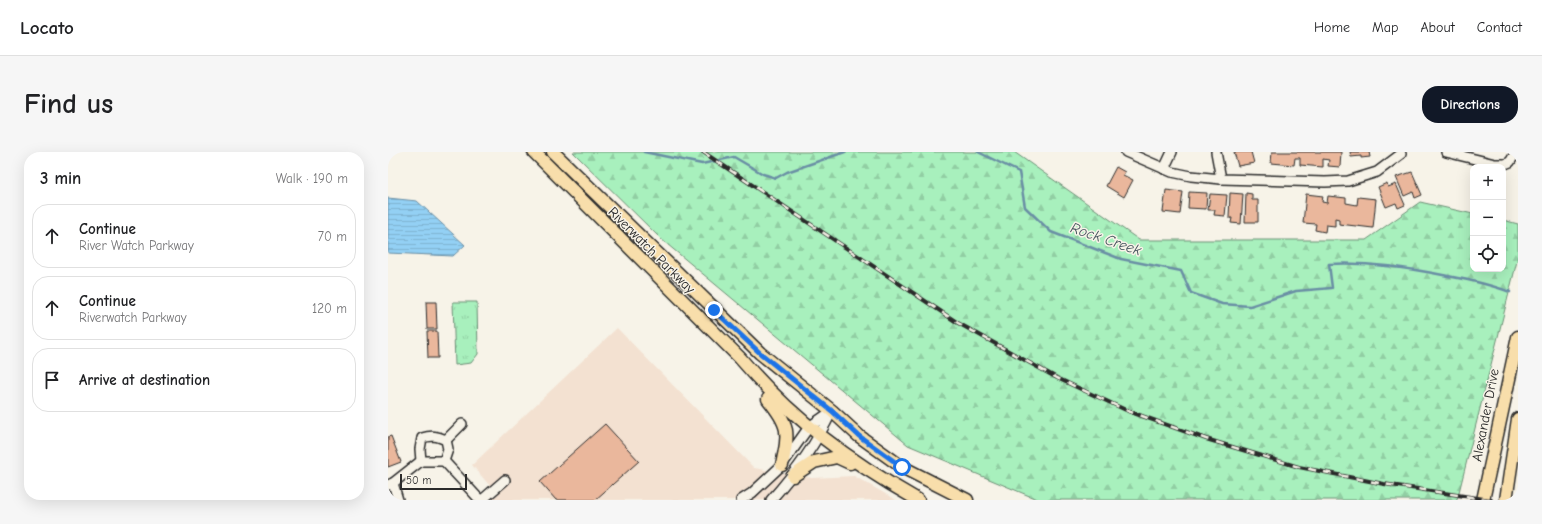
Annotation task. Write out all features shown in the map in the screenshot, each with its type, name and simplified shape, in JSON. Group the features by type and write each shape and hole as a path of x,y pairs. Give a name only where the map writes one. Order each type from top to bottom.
{"main road":[{"name":"Riverwatch Parkway","path":"536,154 740,358 770,392 820,437 868,470 918,500"},
{"name":"Riverwatch Parkway","path":"557,156 760,353 832,411 859,436 902,467 967,500"},
{"path":"699,318 723,353 784,419 787,441 782,465"},
{"name":"Alexander Drive","path":"1483,500 1493,460 1518,337"},
{"path":"1506,500 1518,419"},
{"path":"793,476 814,462 837,457 868,470"}],"street":[{"path":"1126,152 1164,169 1185,175 1221,179 1325,182 1348,181 1377,172 1401,154"},
{"path":"1164,169 1172,152"},
{"path":"1216,152 1221,179"},
{"path":"1446,152 1500,164 1510,162 1516,152"},
{"path":"741,500 752,493 782,465 809,427 832,411"},
{"path":"770,500 793,476 820,437 832,411"},
{"path":"446,440 462,424"},
{"path":"421,461 420,435 440,437 446,440"},
{"path":"444,461 448,449 446,440"},
{"path":"398,500 390,484 421,461 444,461 481,500 505,480"}],"shaded area":[{"path":"617,328 754,468 812,478 854,476 896,500 486,500 496,493 472,465"}],"green space":[{"path":"573,152 1014,152 1139,240 1366,240 1420,202 1470,213 1470,272 1506,272 1506,221 1518,224 1518,257 1457,500 1039,500 908,445 661,239"},
{"path":"453,302 477,302 478,354 471,363 455,365"}],"water":[{"path":"388,198 417,201 465,245 453,256 388,253"}],"building":[{"path":"1234,152 1251,152 1254,163 1238,166"},
{"path":"1272,152 1341,152 1340,167 1328,166 1329,160 1323,159 1323,167 1300,165 1300,158 1295,158 1294,165 1271,163"},
{"path":"1350,152 1369,152 1370,157 1351,157"},
{"path":"1116,167 1125,172 1123,175 1133,180 1124,197 1106,186"},
{"path":"1412,172 1422,195 1415,198 1413,192 1404,196 1396,177"},
{"path":"1387,183 1388,187 1396,184 1405,205 1398,208 1396,203 1386,207 1378,187"},
{"path":"1166,190 1183,192 1180,214 1163,212"},
{"path":"1189,192 1207,193 1206,209 1188,208"},
{"path":"1230,193 1243,194 1241,224 1231,223 1232,218 1229,218"},
{"path":"1246,193 1252,194 1252,200 1258,200 1258,222 1245,222"},
{"path":"1210,194 1227,195 1225,216 1214,215 1215,210 1208,210"},
{"path":"1306,194 1323,196 1322,202 1327,203 1328,196 1346,198 1346,203 1357,205 1358,197 1376,199 1373,228 1339,224 1339,219 1335,218 1335,226 1326,225 1325,232 1315,230 1316,224 1303,223"},
{"path":"426,302 436,302 437,329 427,329"},
{"path":"427,331 437,331 438,358 428,358"},
{"path":"605,424 639,461 595,500 556,500 540,482"},
{"path":"391,436 401,462 388,467 388,437"}],"waterway":[{"name":"Rock Creek","path":"644,152 702,164 734,157 763,174 776,178 787,172 845,152"},
{"name":"Rock Creek","path":"978,152 1019,172 1025,207 1051,232 1121,259 1181,271 1191,293 1222,304 1250,306 1296,291 1332,288 1329,264 1359,264 1404,268 1471,281 1510,292"}],"railway":[{"path":"703,152 958,323 1057,378 1128,411 1206,439 1299,467 1384,484 1491,500"}],"route":[{"path":"714,310 760,353 832,411 859,436 902,467"}]}
